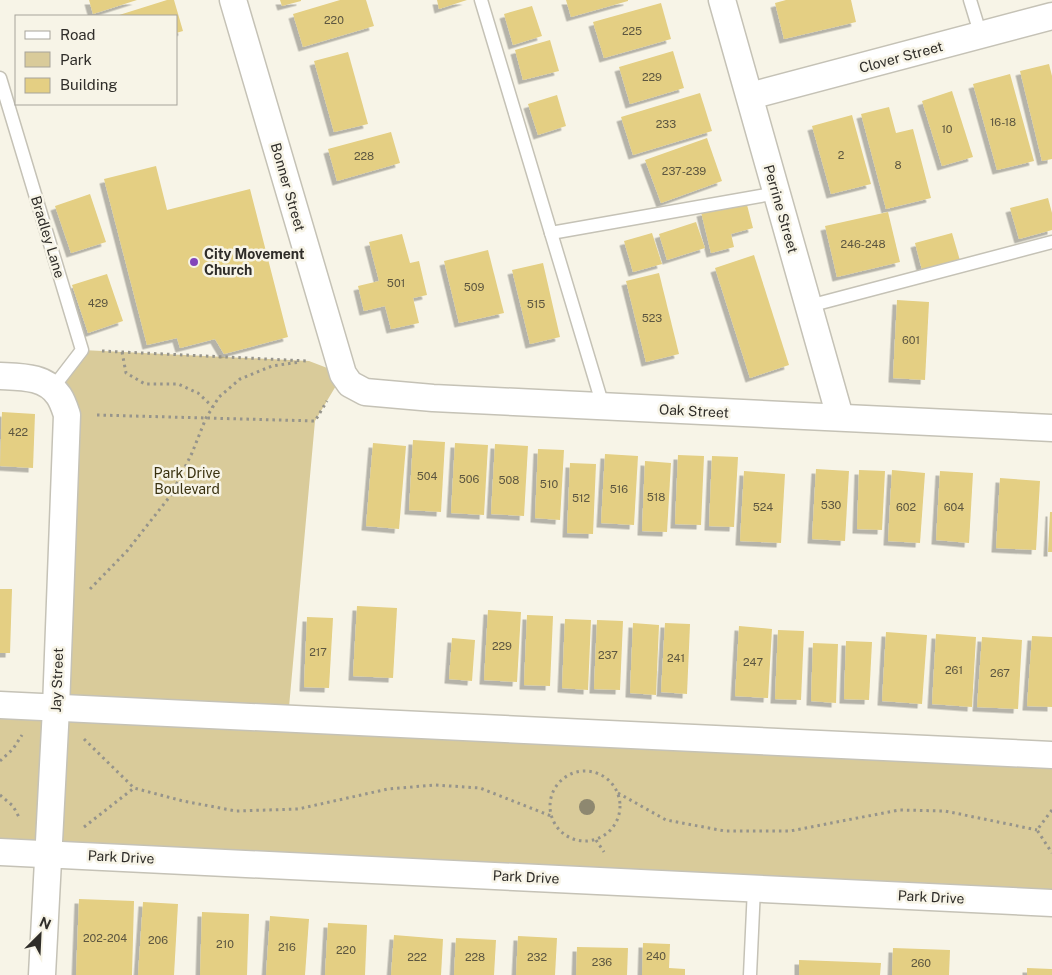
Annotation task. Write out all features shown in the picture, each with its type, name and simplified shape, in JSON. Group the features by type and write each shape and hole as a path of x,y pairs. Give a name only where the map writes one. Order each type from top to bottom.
{"street":[{"name":"Bonner Street","path":"234,0 343,374"},
{"name":"Perrine Street","path":"722,0 840,417"},
{"name":"Clover Street","path":"750,96 1052,16"},
{"name":"Oak Street","path":"343,374 350,384 365,392 433,398 1052,428"},
{"path":"0,376 25,377 37,380 52,388"},
{"name":"Jay Street","path":"42,975 56,708 67,415 59,396 52,388"},
{"path":"0,705 1052,755"},
{"name":"Park Drive","path":"0,852 1052,903"}],"lane":[{"path":"482,0 603,406"},
{"path":"970,0 981,36"},
{"name":"Bradley Lane","path":"0,78 4,104 82,350"},
{"path":"551,233 777,193"},
{"path":"809,306 1052,242"},
{"path":"52,388 82,350"},
{"path":"750,975 754,888"}],"path":[{"path":"82,350 309,361 272,366 240,379 219,397 206,418 192,453 171,495 127,551 90,589"},
{"path":"122,352 126,373 145,384 178,384 198,393 213,407"},
{"path":"67,415 315,421 343,374"},
{"path":"0,761 13,749 25,730"},
{"path":"82,737 134,788 184,801 236,811 298,809 388,789 434,785 480,788 551,816"},
{"path":"579,771 592,771 603,776 612,783 618,793 621,805 619,818 606,835 596,840 585,842 574,840 564,835 556,826 551,816 550,804 552,793 558,782 568,775 579,771"},
{"path":"80,830 134,788"},
{"path":"618,793 666,820 725,832 790,831 899,810 945,811 1036,830 1052,853"},
{"path":"0,795 13,806 20,820"},
{"path":"1036,830 1052,810"}],"green space":[{"name":"Park Drive Boulevard","path":"82,350 309,361 343,374 315,421 288,718 1052,755 1052,903 0,852 0,705 56,707 67,415 52,389"}],"building":[{"path":"89,0 137,0 93,14"},
{"path":"167,0 174,0 183,31 178,32 178,15 119,15"},
{"path":"280,0 301,0 301,1 282,6"},
{"path":"340,0 366,0 374,26 303,47 293,14"},
{"path":"437,0 467,0 439,9"},
{"path":"566,0 628,0 628,1 571,17"},
{"path":"786,0 851,0 856,22 784,39 775,3"},
{"path":"661,3 671,39 604,58 593,22"},
{"path":"532,6 542,36 513,45 504,14"},
{"path":"550,40 559,71 523,80 515,50"},
{"path":"673,51 684,88 630,104 619,67"},
{"path":"348,52 368,124 334,132 314,61"},
{"path":"1049,64 1052,76 1052,159 1042,161 1020,71"},
{"path":"1010,74 1034,161 997,170 973,84"},
{"path":"952,91 973,157 942,166 922,101"},
{"path":"700,93 712,131 633,155 621,117"},
{"path":"557,95 566,126 538,135 528,104"},
{"path":"889,107 896,133 913,129 931,198 886,209 861,114"},
{"path":"852,115 871,184 831,194 812,126"},
{"path":"391,132 400,163 337,181 328,149"},
{"path":"707,138 722,181 661,203 645,160"},
{"path":"156,166 167,210 250,189 288,337 224,354 215,339 180,348 177,338 147,345 104,179"},
{"path":"90,194 106,242 71,253 55,206"},
{"path":"1048,198 1052,213 1052,230 1019,239 1010,208"},
{"path":"746,201 753,228 731,234 734,247 711,253 701,212"},
{"path":"888,212 900,262 837,277 825,226"},
{"path":"696,222 705,248 667,260 659,234"},
{"path":"652,233 662,264 633,272 624,241"},
{"path":"952,233 961,264 923,274 915,243"},
{"path":"402,234 410,263 419,261 427,295 413,298 419,323 391,329 385,306 364,311 358,286 379,281 369,242"},
{"path":"488,250 504,313 459,323 444,261"},
{"path":"754,255 789,365 750,378 715,268"},
{"path":"543,263 560,337 530,344 512,270"},
{"path":"659,273 679,354 646,362 626,281"},
{"path":"107,274 123,321 88,333 72,285"},
{"path":"897,300 929,302 925,380 893,378"},
{"path":"2,412 35,414 33,468 0,466"},
{"path":"413,440 445,442 441,512 409,510"},
{"path":"373,443 406,446 399,529 366,526"},
{"path":"455,443 488,445 484,515 451,513"},
{"path":"495,444 528,446 524,516 491,514"},
{"path":"538,449 564,450 560,520 535,518"},
{"path":"605,454 638,456 634,525 601,523"},
{"path":"678,455 704,456 701,525 675,524"},
{"path":"712,456 738,457 734,527 709,526"},
{"path":"645,461 671,463 667,532 642,531"},
{"path":"570,463 596,464 593,534 567,533"},
{"path":"816,469 849,471 845,541 812,539"},
{"path":"859,470 885,471 882,530 857,529"},
{"path":"892,470 925,473 920,543 888,541"},
{"path":"744,471 785,474 781,543 740,541"},
{"path":"940,471 973,473 969,543 936,540"},
{"path":"1000,478 1040,481 1036,550 996,548"},
{"path":"1050,512 1052,512 1052,552 1048,552"},
{"path":"0,589 12,589 10,653 0,653"},
{"path":"357,606 397,608 393,678 353,676"},
{"path":"488,610 521,612 517,682 484,680"},
{"path":"527,615 553,616 550,686 524,685"},
{"path":"307,617 333,618 329,688 304,687"},
{"path":"565,619 591,620 588,690 562,688"},
{"path":"597,620 623,621 620,690 594,689"},
{"path":"633,623 659,625 656,695 630,693"},
{"path":"665,623 690,624 687,694 661,692"},
{"path":"739,626 772,629 768,698 735,696"},
{"path":"778,630 804,631 801,700 775,699"},
{"path":"886,632 927,635 922,704 882,701"},
{"path":"936,634 976,637 972,707 932,704"},
{"path":"1032,636 1052,637 1052,707 1027,706"},
{"path":"982,637 1022,640 1018,709 977,707"},
{"path":"452,638 475,640 472,681 449,679"},
{"path":"846,641 872,642 869,700 844,699"},
{"path":"813,643 838,644 836,703 811,701"},
{"path":"79,899 134,901 132,975 76,975"},
{"path":"143,902 178,904 174,975 138,975"},
{"path":"202,912 249,914 247,975 200,975"},
{"path":"270,916 309,919 305,975 266,975"},
{"path":"328,923 367,925 365,975 325,975"},
{"path":"394,935 443,939 441,975 391,975"},
{"path":"518,936 557,938 555,975 516,975"},
{"path":"456,938 496,940 494,975 454,975"},
{"path":"643,943 670,944 669,968 685,969 685,975 642,975"},
{"path":"577,947 628,948 627,975 576,975"},
{"path":"893,948 950,950 949,975 892,975"},
{"path":"799,960 881,963 880,975 799,975"},
{"path":"1027,968 1052,969 1052,975 1027,975"}],"place":[{"name":"City Movement Church","path":"194,262"}]}
